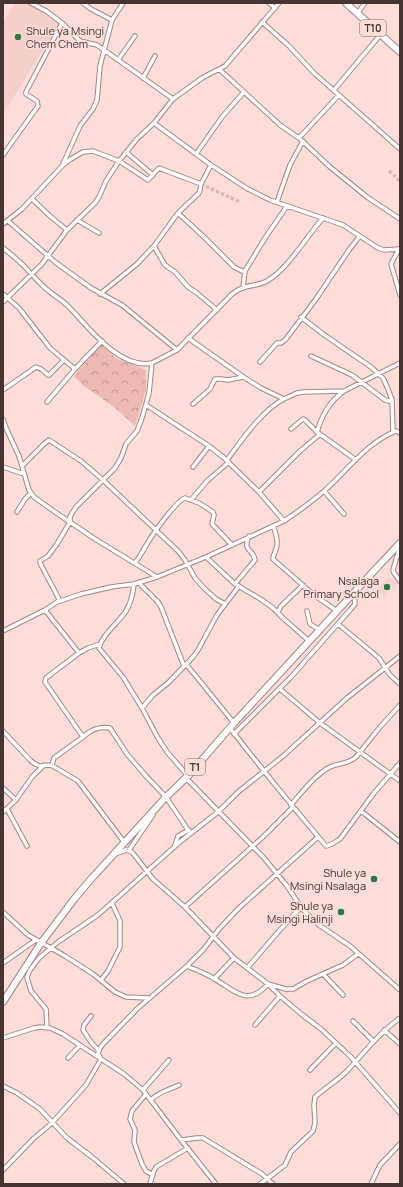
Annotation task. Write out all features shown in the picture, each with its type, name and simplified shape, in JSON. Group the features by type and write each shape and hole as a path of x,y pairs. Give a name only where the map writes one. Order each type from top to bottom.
{"highway":[{"name":"T10","path":"346,3 400,52"},
{"name":"T1","path":"3,1002 39,942 75,898 124,842 187,777 309,641 400,543"}],"street":[{"path":"31,3 46,11 62,23 80,41 97,45 173,99"},
{"path":"83,3 99,14 112,20"},
{"path":"63,165 80,126 97,100 99,72 112,20 123,3"},
{"path":"269,3 275,8"},
{"path":"3,302 48,256 67,230 99,197 106,181 119,160 137,139 154,123 173,99 202,78 225,66 279,3"},
{"path":"357,14 365,3"},
{"path":"262,22 314,73 400,149"},
{"path":"3,155 38,106 37,101 26,94 26,92 62,23"},
{"path":"334,90 381,34"},
{"path":"118,60 135,36"},
{"path":"143,78 155,56"},
{"path":"219,69 280,125 299,138 330,167 367,197 400,219"},
{"path":"196,154 222,117 244,92"},
{"path":"299,138 339,95"},
{"path":"154,123 211,165 263,197 343,225 359,237 381,250 400,249"},
{"path":"277,202 290,165 302,141"},
{"path":"3,224 32,199 63,165 83,152 93,151 119,160 148,180 159,168 201,184"},
{"path":"126,152 153,175"},
{"path":"100,294 137,264 154,246 178,213 199,193 201,184 211,165"},
{"path":"32,199 67,230"},
{"path":"242,288 245,271 287,206"},
{"path":"178,213 234,267 245,271"},
{"path":"3,248 44,287 66,305 88,330 118,354 131,361 143,364 152,363 176,350 232,294 242,288 267,281 280,270 300,248 323,218"},
{"path":"77,220 99,233"},
{"path":"8,221 48,256 100,294 122,305 176,350"},
{"path":"260,362 277,343 281,343 286,339 316,299 348,250 359,237"},
{"path":"154,246 165,265 175,272 188,287 217,310"},
{"path":"400,249 391,264 400,295"},
{"path":"3,294 19,308 46,342 75,369"},
{"path":"301,317 371,367 383,378 386,382 392,400 396,432"},
{"path":"188,338 243,377 261,388 284,398"},
{"path":"47,402 75,369 102,341"},
{"path":"311,356 344,370 385,400 392,400"},
{"path":"3,390 36,367 49,375 64,360"},
{"path":"60,600 40,561 48,556 57,544 70,522 72,513 119,463 126,444 137,431 140,424 149,393 152,363"},
{"path":"259,492 318,434 325,410 331,402 344,391 400,363"},
{"path":"192,404 210,389 215,379 228,380 243,377"},
{"path":"191,500 206,481 228,461 245,436 274,404 297,393 344,391"},
{"path":"146,405 209,446 228,461 259,492 284,521"},
{"path":"3,418 4,424 17,451 31,493 46,506 95,539 157,577"},
{"path":"291,429 303,419 318,434 356,460"},
{"path":"3,631 45,610 60,600 88,592 139,583 157,577 206,557 248,536 284,521 324,492 372,445 385,436 400,429"},
{"path":"22,466 49,440 81,461 178,551 195,578 216,599 225,604"},
{"path":"194,467 209,446"},
{"path":"3,468 24,474"},
{"path":"324,492 344,514"},
{"path":"17,512 24,499 31,493"},
{"path":"135,563 143,553 146,545 156,531 180,501 185,498 198,503 213,512 214,515 212,524 232,545"},
{"path":"273,526 278,540 273,559 320,600 337,611"},
{"path":"142,708 153,695 169,682 198,650 214,620 255,560 246,544 248,536"},
{"path":"400,546 393,570 396,577 400,581"},
{"path":"206,557 237,585 278,612 309,641"},
{"path":"139,583 158,602 185,665 232,726 234,734 326,846 336,842 345,833 400,763"},
{"path":"83,737 46,682 46,678 79,653 100,644 129,605 134,584"},
{"path":"278,612 281,606 303,585"},
{"path":"234,734 300,668 338,624 355,604 354,593"},
{"path":"45,610 79,653"},
{"path":"307,611 310,624 320,630"},
{"path":"338,624 380,658 390,675 400,684"},
{"path":"100,644 99,648 119,671 167,752 187,777 218,812 253,845 277,873 301,907 319,924 342,940 400,990"},
{"path":"47,1027 47,1010 31,991 27,977 35,963 51,948 87,923 112,903 147,870 200,825 218,812 238,792 282,757 347,698 400,656"},
{"path":"280,689 320,723 400,781"},
{"path":"185,907 272,828 320,773 335,765 352,761 400,705"},
{"path":"52,765 54,758 92,730 107,727 110,728 127,754 166,797 188,830"},
{"path":"3,731 30,760 36,764 44,766"},
{"path":"3,812 16,800 32,777 44,766 49,764 78,781 124,842"},
{"path":"3,788 16,800"},
{"path":"114,855 129,850 157,807"},
{"path":"7,809 27,846"},
{"path":"361,811 400,842"},
{"path":"175,846 178,836 200,825"},
{"path":"99,1051 103,1044 148,998 187,966 203,950 213,936 240,907 318,837"},
{"path":"129,850 153,879 185,907 234,958 268,984 300,1013 321,1029 356,1062 400,1113"},
{"path":"101,980 108,971 120,947 120,921 112,903"},
{"path":"247,968 301,907"},
{"path":"3,912 25,933 65,956 101,980 115,992 126,997 148,998"},
{"path":"3,963 30,944 39,942"},
{"path":"268,984 291,990 343,965 358,954"},
{"path":"214,979 234,958"},
{"path":"187,966 214,979 237,994 248,996 256,994 264,989 268,984"},
{"path":"323,974 343,995"},
{"path":"255,1025 280,996"},
{"path":"91,1016 84,1025 83,1030 99,1051 98,1054 101,1059"},
{"path":"260,1184 285,1165 290,1153 305,1140 314,1129 315,1097 336,1081 356,1062 384,1030 400,1018"},
{"path":"352,1020 373,1041"},
{"path":"3,1038 34,1028 47,1027 63,1034 127,1076 145,1092 216,1184"},
{"path":"384,1030 400,1044"},
{"path":"310,1070 336,1043"},
{"path":"68,1058 80,1045"},
{"path":"3,1170 33,1139 52,1123 86,1085 101,1059"},
{"path":"153,1175 146,1171 142,1164 134,1142 135,1130 130,1119 132,1111 169,1060"},
{"path":"151,1100 158,1093 179,1085"},
{"path":"3,1086 34,1104 67,1138 92,1157 118,1182 124,1184"},
{"path":"181,1140 203,1138 268,1178 273,1184"},
{"path":"371,1184 380,1165 400,1144"},
{"path":"150,1184 156,1167 188,1148"}],"shaded area":[{"path":"15,3 27,3 59,24 3,114 3,21"},
{"name":"Nsalaga Primary School","path":"389,577 396,584 385,596 377,590"}],"green space":[{"path":"101,345 116,358 146,370 146,390 135,426 114,407 84,386 74,376"}],"tunnel":[{"path":"389,171 400,181"},
{"path":"201,184 240,202"}],"place":[{"name":"Shule ya Msingi Chem Chem","path":"18,37"},
{"name":"Nsalaga Primary School","path":"387,587"},
{"name":"Shule ya Msingi Nsalaga","path":"374,879"},
{"name":"Shule ya Msingi Halinji","path":"341,912"}]}
